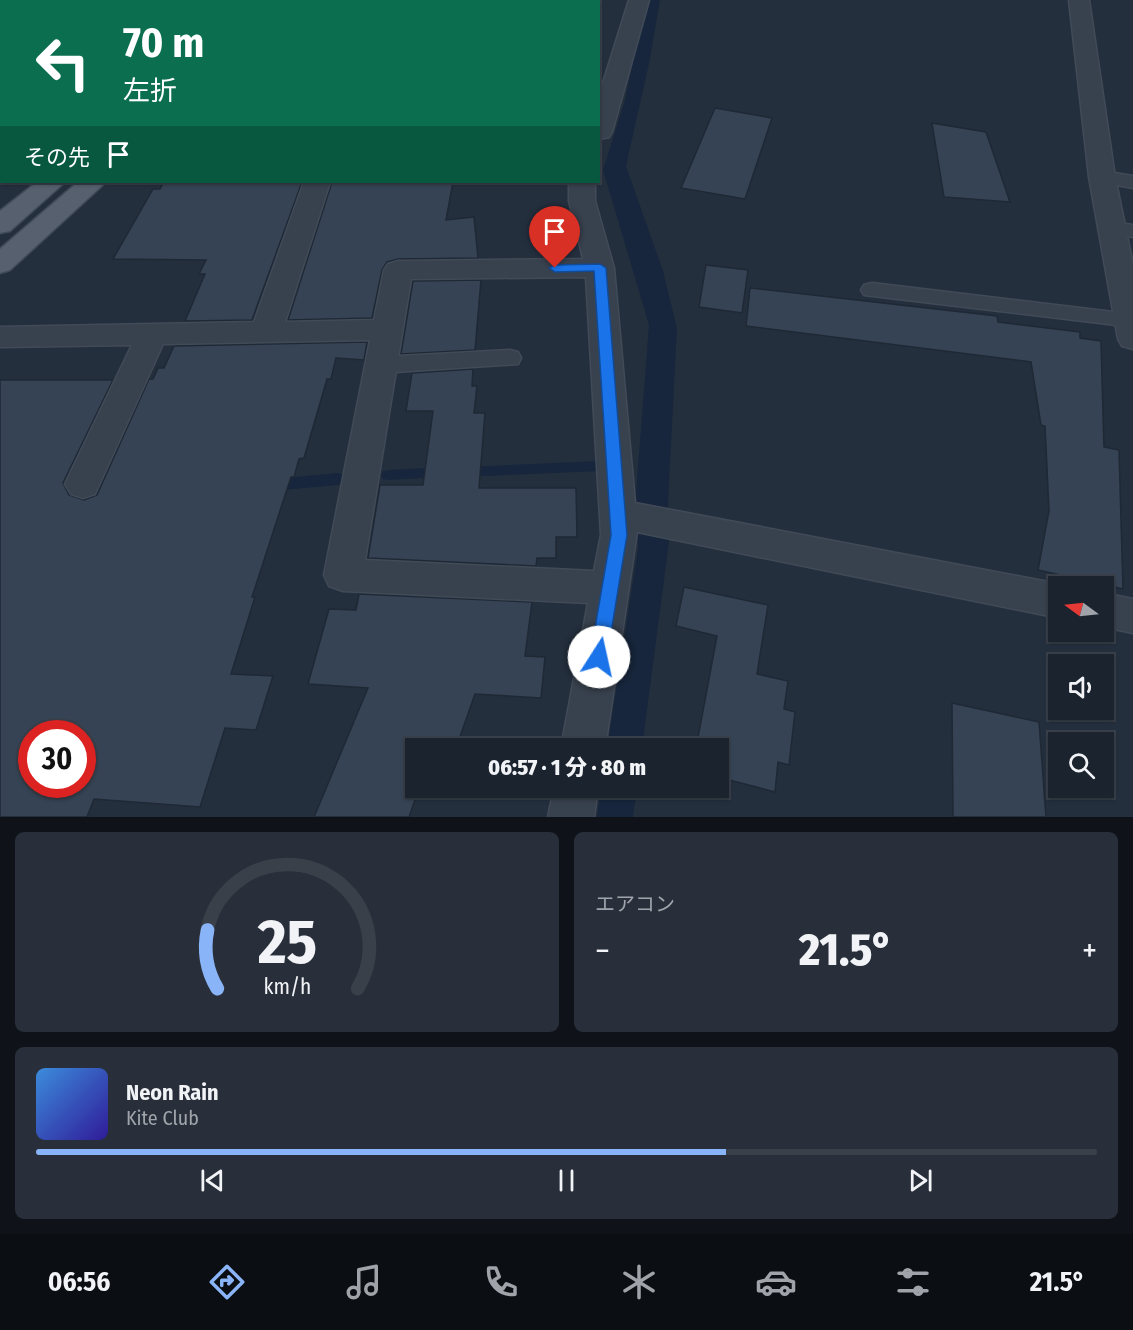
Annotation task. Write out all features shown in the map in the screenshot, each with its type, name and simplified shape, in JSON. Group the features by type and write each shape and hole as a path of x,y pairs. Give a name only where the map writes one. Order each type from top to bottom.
{"main road":[{"path":"0,225 51,183"},
{"path":"0,264 92,183"}],"street":[{"path":"600,130 639,0"},
{"path":"1079,0 1102,177 1123,230 1131,330"},
{"path":"266,332 317,183"},
{"path":"582,183 582,201 600,268 625,515 619,535 585,738"},
{"path":"600,268 398,270 343,575 610,588"},
{"path":"0,337 266,332 384,347"},
{"path":"82,484 152,334"},
{"path":"625,515 1048,599"},
{"path":"1114,612 1133,616"},
{"path":"571,817 574,798"}],"lane":[{"path":"1102,177 1133,183"},
{"path":"872,290 1131,330"},
{"path":"384,347 510,358"}],"water":[{"path":"646,0 660,0 650,59 626,166 663,271 677,328 668,504 669,542 643,738 609,738 638,549 636,492 649,325 603,170 625,100"},
{"path":"600,798 636,798 633,817 597,817"}],"building":[{"path":"715,108 772,118 745,199 681,188"},
{"path":"932,123 986,132 1010,202 944,197"},
{"path":"163,183 302,183 252,320 185,321 205,274 199,274 206,260 113,259 153,189 160,189"},
{"path":"332,183 453,183 446,220 474,217 478,258 398,259 387,262 382,270 372,318 288,320"},
{"path":"706,265 748,270 742,313 699,307"},
{"path":"481,280 475,350 401,354 413,281"},
{"path":"750,288 997,316 998,322 1080,332 1080,338 1101,341 1104,447 1119,450 1123,589 1114,587 1114,576 1065,576 1038,570 1049,511 1045,426 1041,425 1031,362 746,326"},
{"path":"367,342 364,360 336,358 331,379 327,379 304,458 299,459 294,477 291,477 252,597 255,597 231,674 273,676 256,730 225,728 200,807 94,799 87,817 0,817 0,380 113,380 63,483 69,495 84,500 97,495 149,379 153,379 158,368 164,368 174,346"},
{"path":"473,369 472,386 477,386 474,413 485,413 479,488 576,488 577,537 556,537 556,558 537,558 536,566 368,558 380,485 423,485 433,411 406,411 412,373"},
{"path":"684,587 768,605 757,674 788,681 784,709 795,712 789,765 778,762 775,792 729,780 729,738 698,738 717,636 676,626"},
{"path":"359,594 532,602 525,656 545,657 541,698 475,694 460,738 405,738 405,798 416,798 409,817 314,817 368,688 308,684 329,609 356,610"},
{"path":"952,703 1039,722 1046,817 953,817"}],"waterway":[{"path":"462,472 600,466"},
{"path":"388,475 443,472"},
{"path":"272,485 338,479"},
{"path":"59,497 106,498"}],"route":[{"path":"555,268 600,268 619,535 599,657"}]}
